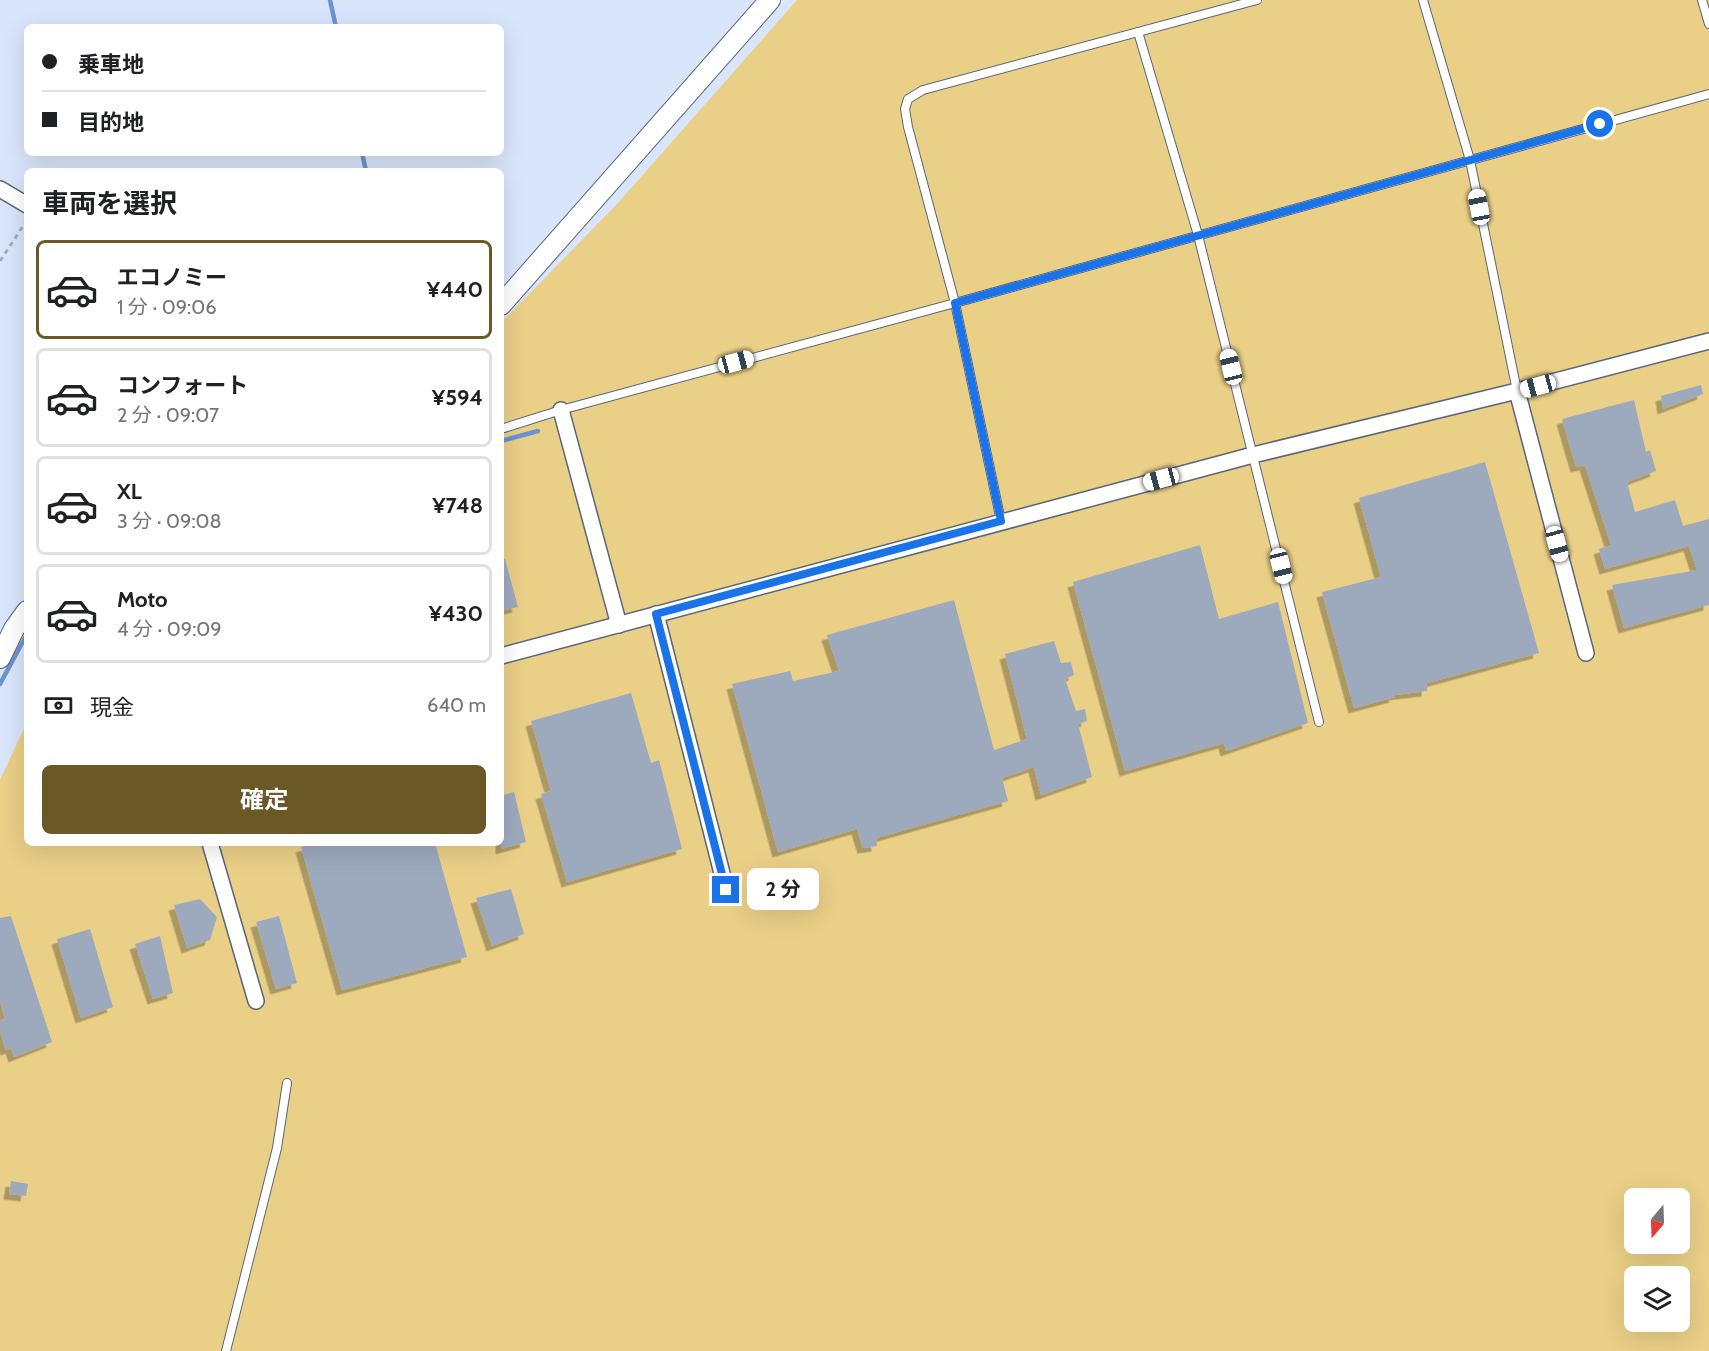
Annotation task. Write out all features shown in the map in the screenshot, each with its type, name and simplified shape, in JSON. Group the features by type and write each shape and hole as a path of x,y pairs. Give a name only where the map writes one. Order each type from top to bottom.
{"street":[{"path":"504,302 770,0"},
{"path":"0,189 24,203"},
{"path":"504,655 1253,455 1517,391 1709,341"},
{"path":"1517,391 1586,653"},
{"path":"561,410 619,625"},
{"path":"656,614 726,890"},
{"path":"0,658 14,629 24,615"},
{"path":"211,846 256,1001"}],"lane":[{"path":"1001,521 955,303 908,127 905,109 908,99 923,90 1257,0"},
{"path":"1423,0 1470,160 1517,391"},
{"path":"1702,0 1709,24"},
{"path":"1138,32 1198,235 1319,722"},
{"path":"504,428 561,410 1709,94"},
{"path":"226,1351 277,1148 287,1083"}],"path":[{"path":"0,261 24,224"}],"shaded area":[{"path":"797,0 1709,0 1709,1351 0,1351 0,780 24,728 24,846 504,846 504,320 617,204"}],"building":[{"path":"1701,385 1703,394 1663,409 1661,396"},
{"path":"1634,400 1646,452 1650,450 1656,471 1627,482 1635,512 1675,500 1683,526 1709,519 1709,605 1624,628 1612,585 1697,570 1689,546 1605,569 1599,549 1611,545 1585,465 1576,467 1562,419"},
{"path":"1485,462 1539,653 1427,683 1427,691 1394,695 1395,697 1354,708 1322,592 1381,577 1359,498"},
{"path":"1200,545 1219,619 1278,602 1308,723 1226,751 1224,743 1125,771 1073,582"},
{"path":"504,559 505,559 518,607 504,610"},
{"path":"954,600 994,750 1027,739 1005,654 1054,641 1061,663 1071,662 1074,675 1065,679 1076,711 1085,709 1087,721 1078,724 1092,777 1041,795 1034,767 1002,778 1008,801 876,838 877,846 863,848 857,829 778,852 732,684 790,671 793,681 839,671 827,635"},
{"path":"631,693 651,763 659,760 682,849 567,882 541,794 551,791 531,721"},
{"path":"514,792 526,842 501,849 501,846 504,846 504,795"},
{"path":"436,846 467,957 342,990 301,847"},
{"path":"511,889 524,934 492,946 476,898"},
{"path":"200,899 217,917 210,940 187,948 174,905"},
{"path":"11,916 52,1042 14,1057 11,1048 6,1050 0,1031 0,1021 5,1019 0,1001 0,918"},
{"path":"279,916 297,983 276,989 256,922"},
{"path":"90,929 113,1007 81,1018 57,939"},
{"path":"160,936 173,993 153,999 135,944"},
{"path":"11,1181 28,1184 26,1196 9,1194"}],"waterway":[{"path":"330,0 335,24"},
{"path":"363,156 365,168"},
{"path":"504,440 538,431"},
{"path":"0,684 24,640"}],"route":[{"path":"726,890 656,614 1001,521 955,303 1600,124"}]}
